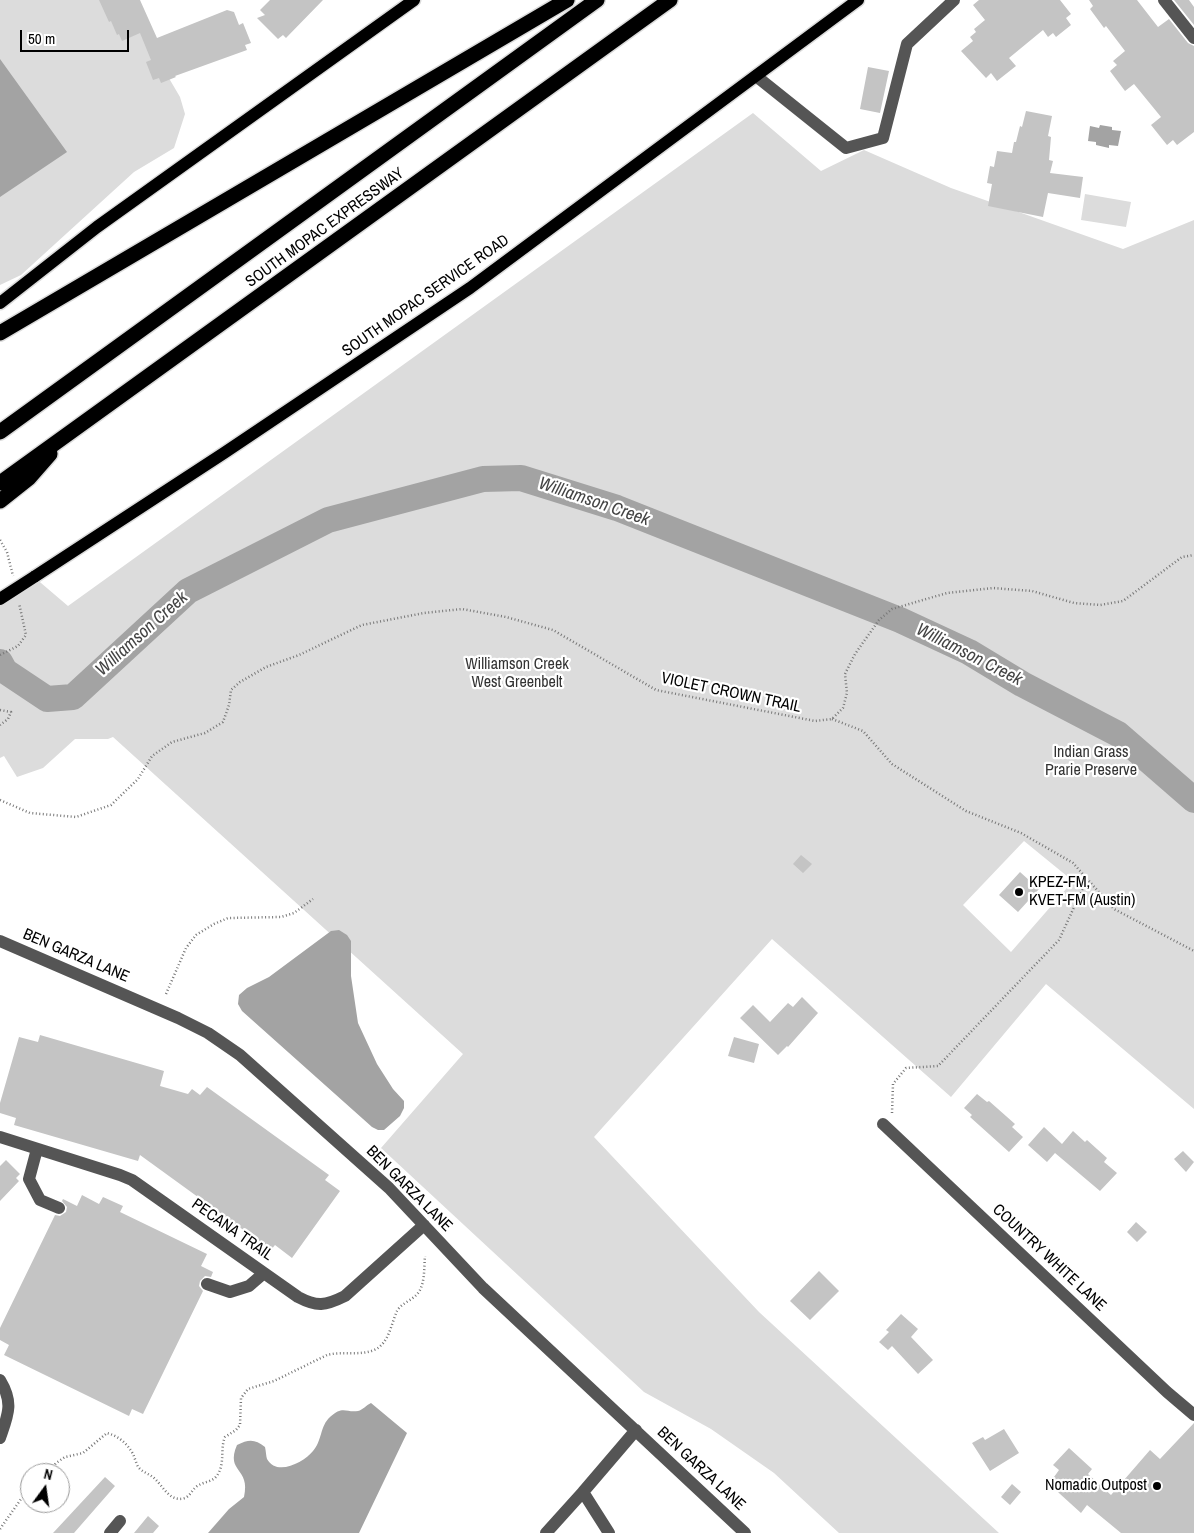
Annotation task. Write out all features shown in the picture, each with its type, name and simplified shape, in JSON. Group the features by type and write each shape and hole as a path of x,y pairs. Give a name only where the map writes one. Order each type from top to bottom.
{"highway":[{"path":"0,333 568,0"},
{"name":"SOUTH MOPAC EXPRESSWAY","path":"0,432 597,0"},
{"name":"SOUTH MOPAC EXPRESSWAY","path":"0,483 670,0"},
{"path":"654,12 680,0"},
{"path":"0,501 29,478 68,434"}],"main road":[{"path":"0,303 113,215 414,0"},
{"name":"SOUTH MOPAC SERVICE ROAD","path":"0,599 232,448 470,288 858,0"}],"street":[{"path":"756,76 846,148 883,138 907,44 954,0"},
{"path":"1164,0 1194,38"},
{"name":"BEN GARZA LANE","path":"0,941 178,1018 208,1033 240,1055 389,1188 483,1288 745,1533"},
{"name":"COUNTRY WHITE LANE","path":"886,1127 1167,1392 1194,1415"},
{"name":"PECANA TRAIL","path":"0,1137 132,1180 298,1297 312,1304 323,1304 345,1296 424,1224"},
{"path":"37,1149 29,1179 40,1200 59,1208"},
{"path":"207,1284 230,1292 249,1286 264,1273"},
{"path":"0,1380 9,1403 8,1416 0,1438"},
{"path":"546,1533 584,1492 636,1430"},
{"path":"584,1492 609,1533"},
{"path":"110,1533 120,1520"}],"path":[{"path":"1194,555 1182,557 1123,601 1100,605 1074,604 1032,591 993,588 947,593 892,608 879,620 855,654 845,674 847,693 844,708 832,719 863,731 892,764 966,811 1021,833 1073,863 1114,909 1194,951"},
{"name":"VIOLET CROWN TRAIL","path":"0,800 30,813 76,817 111,805 138,779 152,756 172,742 205,733 223,722 229,705 231,690 240,682 266,667 299,655 362,625 424,613 462,609 506,617 553,630 656,690 811,721 832,719"},
{"path":"0,710 11,712 8,719 0,725"},
{"path":"886,1127 892,1108 893,1084 901,1073 906,1068 938,1066 1059,940 1087,879"},
{"path":"166,994 186,948 196,935 228,918 281,917 294,912 313,899"},
{"path":"55,1463 64,1457 83,1452 107,1434 114,1435 122,1440 132,1451 139,1467 155,1478 171,1496 182,1499 188,1497 196,1486 217,1476 222,1467 225,1437 240,1425 241,1398 244,1392 274,1381 328,1355 376,1350 383,1343 400,1307 417,1295 420,1290 424,1274 425,1256"},
{"path":"0,1529 20,1500"}],"green space":[{"path":"0,0 123,0 180,97 185,114 174,148 134,172 21,275 0,285"},
{"name":"Williamson Creek West Greenbelt","path":"753,113 821,171 864,150 951,188 1123,249 1194,220 1194,1109 1046,984 951,1097 772,939 594,1137 759,1312 999,1533 839,1533 774,1473 711,1429 644,1392 381,1148 463,1054 113,737 108,739 75,739 43,768 17,777 4,756 0,758 0,599 34,577 68,606","holes":["1024,841 1073,881 1011,952 963,905"]},
{"path":"1085,194 1131,202 1126,227 1081,220"}],"shaded area":[{"path":"0,59 67,152 0,197"},
{"path":"1100,125 1112,127 1112,130 1121,131 1118,146 1109,145 1109,148 1096,145 1096,142 1088,141 1090,126 1099,128"},
{"path":"339,930 347,935 351,941 351,976 358,1023 377,1064 393,1089 404,1101 404,1108 400,1116 384,1130 372,1127 242,1011 238,1004 239,995 247,988 269,977 331,931"},
{"path":"371,1403 407,1433 359,1533 208,1533 229,1509 244,1497 244,1480 234,1461 237,1445 248,1441 258,1442 265,1447 267,1459 271,1464 277,1467 290,1466 313,1451 324,1425 334,1413 341,1410 358,1411"}],"building":[{"path":"99,0 140,0 157,38 227,10 234,12 239,25 243,23 251,43 245,45 247,50 175,76 161,83 159,78 153,80 146,62 151,60 140,33 122,41 111,21 109,22"},
{"path":"270,0 323,0 286,38 283,35 278,39 257,18 265,15 260,10"},
{"path":"979,0 1060,0 1071,14 1066,18 1071,25 1056,37 1053,33 1048,37 1043,30 1009,58 1016,66 997,81 991,73 986,78 961,51 973,41 970,37 976,32 974,29 985,20 973,5"},
{"path":"1089,0 1137,0 1158,27 1169,19 1188,43 1194,46 1194,132 1177,145 1173,140 1167,145 1151,125 1161,117 1134,84 1125,91 1110,71 1117,65 1113,61 1125,51 1090,9 1093,6"},
{"path":"1174,0 1189,0 1194,7 1194,25"},
{"path":"868,67 889,71 880,113 860,109"},
{"path":"1026,111 1052,116 1048,136 1051,137 1049,160 1053,161 1050,173 1083,177 1080,198 1048,193 1043,217 988,206 992,184 987,183 990,166 994,167 997,151 1012,153 1014,142 1016,142 1020,126 1022,127"},
{"path":"801,855 812,864 803,873 793,864"},
{"name":"KPEZ-FM, KVET-FM (Austin)","path":"1020,872 1039,889 1018,912 999,895"},
{"path":"802,997 818,1013 788,1047 778,1055 740,1018 753,1005 770,1022 788,1003 793,1007"},
{"path":"40,1035 164,1071 160,1086 188,1094 192,1089 200,1095 207,1087 329,1175 325,1180 340,1191 292,1258 275,1245 271,1250 140,1155 138,1161 14,1125 16,1118 0,1113 0,1103 19,1037 38,1042"},
{"path":"734,1037 759,1044 754,1063 728,1056"},
{"path":"977,1094 987,1102 989,1101 1015,1124 1012,1127 1023,1137 1009,1152 970,1117 972,1115 964,1108"},
{"path":"1044,1127 1062,1144 1073,1131 1085,1142 1087,1140 1107,1158 1104,1162 1117,1173 1100,1191 1055,1153 1047,1162 1028,1145"},
{"path":"1183,1151 1194,1162 1186,1172 1174,1159"},
{"path":"6,1160 20,1174 16,1178 19,1181 0,1201 0,1166"},
{"path":"82,1195 99,1204 103,1197 123,1206 120,1212 207,1254 201,1266 213,1272 211,1277 205,1276 200,1281 199,1286 203,1291 143,1414 132,1409 129,1416 4,1355 9,1345 0,1340 0,1328 55,1215 60,1216 66,1212 67,1207 62,1201 63,1199 77,1206"},
{"path":"1136,1222 1147,1232 1137,1242 1127,1232"},
{"path":"819,1271 839,1291 810,1320 790,1301"},
{"path":"901,1314 918,1329 911,1337 933,1360 918,1374 892,1346 888,1350 879,1342 889,1332 886,1330"},
{"name":"Nomadic Outpost","path":"1194,1423 1194,1533 1121,1533 1087,1505 1081,1513 1049,1484 1059,1470 1053,1465 1069,1448 1092,1469 1088,1474 1111,1495 1150,1450 1160,1459"},
{"path":"1004,1429 1019,1453 990,1471 972,1443 983,1437 985,1440"},
{"path":"105,1477 115,1486 74,1533 53,1533"},
{"path":"1012,1484 1021,1492 1010,1505 1001,1497"},
{"path":"148,1516 159,1526 153,1533 134,1533"}],"waterway":[{"name":"Williamson Creek","path":"0,662 5,671 47,699 73,697 188,591 328,520 483,479 521,478 617,508 900,620 969,652 1022,684 1118,734 1194,800"}],"place":[{"name":"KPEZ-FM, KVET-FM (Austin)","path":"1019,892"},
{"name":"Nomadic Outpost","path":"1157,1486"}],"park label":[{"name":"Indian Grass Prarie Preserve","path":"1091,762"}]}
